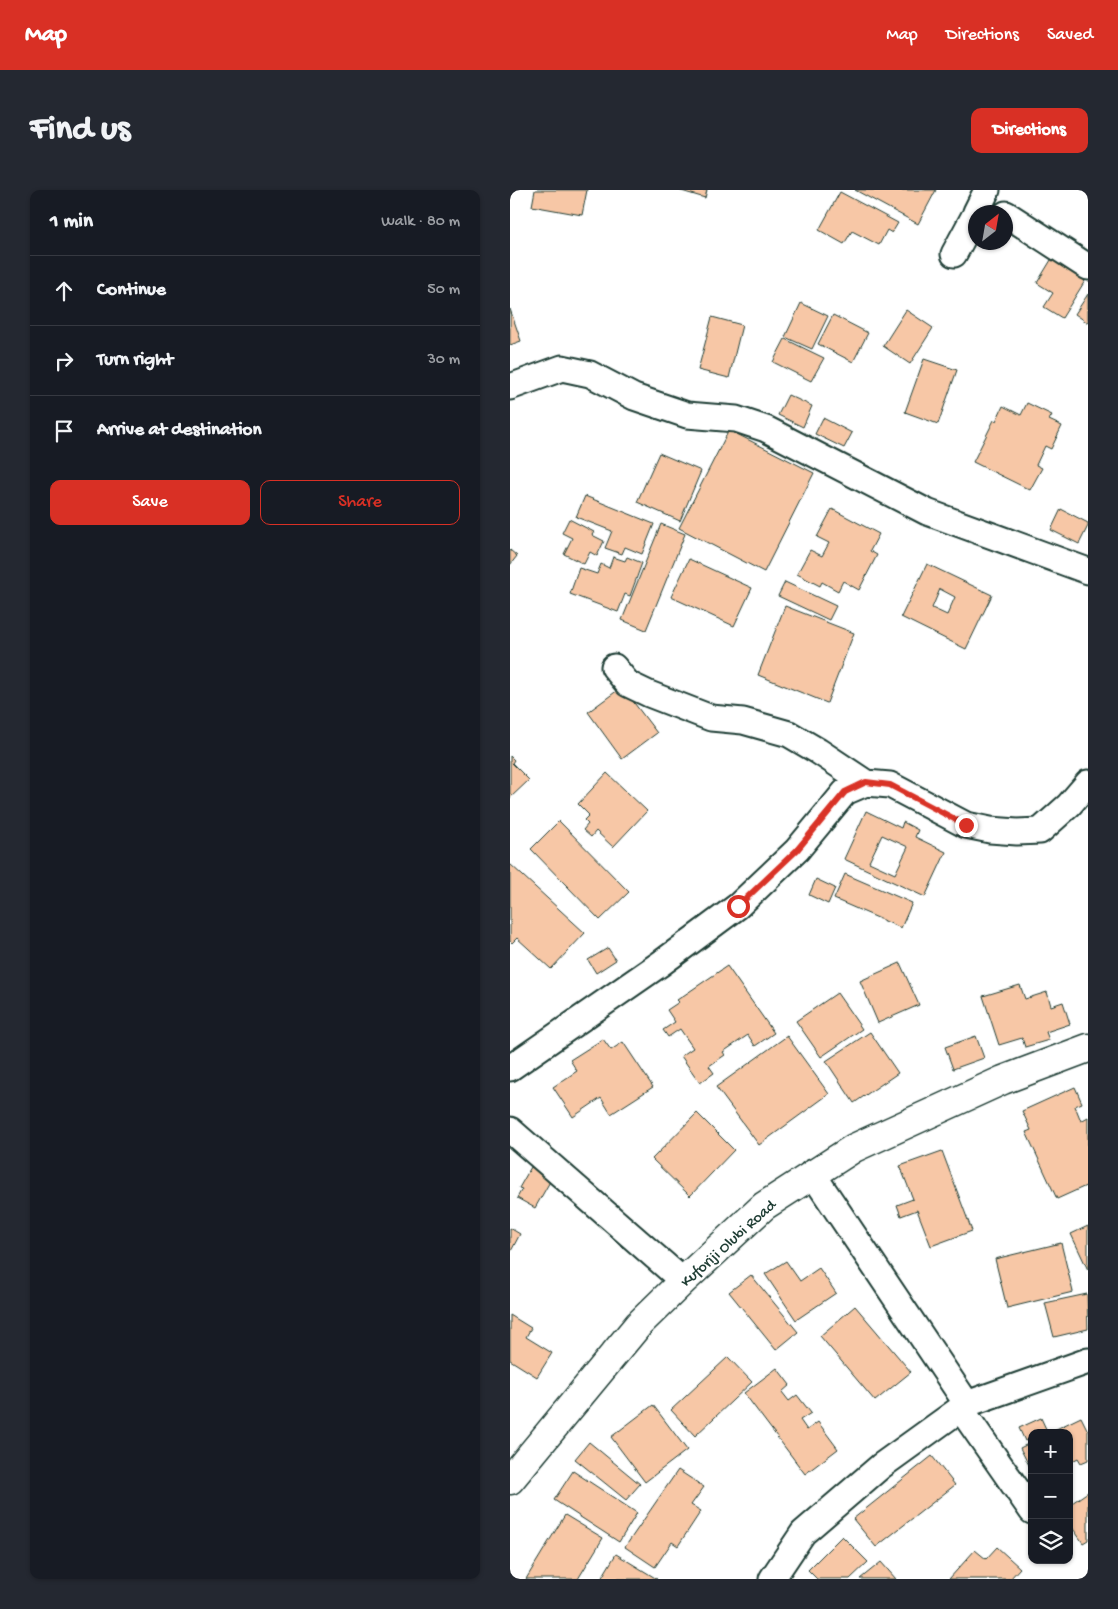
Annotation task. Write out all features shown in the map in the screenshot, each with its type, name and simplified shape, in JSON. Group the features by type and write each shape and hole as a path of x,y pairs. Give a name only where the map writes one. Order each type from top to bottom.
{"street":[{"path":"954,254 980,204"},
{"path":"1013,219 1088,267"},
{"path":"510,386 562,368 590,374 634,397 687,415 736,419 766,429 927,512 1088,571"},
{"path":"614,667 628,684 648,694 711,718 743,721 789,734 866,782 890,785 966,825 990,830 1040,831 1070,805 1088,782"},
{"path":"510,1068 660,964 738,906 797,850 845,792 866,782"},
{"name":"Kuforiji Olubi Road","path":"510,1480 639,1324 764,1206 854,1148 1003,1080 1088,1048"},
{"path":"510,1130 683,1281"},
{"path":"812,1174 1028,1505"},
{"path":"772,1579 803,1533 881,1466 964,1407 1088,1361"}],"building":[{"path":"535,190 587,190 582,215 532,206"},
{"path":"678,190 707,190 705,198"},
{"path":"855,190 936,190 918,224"},
{"path":"840,192 898,223 892,233 887,230 879,245 852,231 844,244 819,230"},
{"path":"1054,255 1088,276 1062,318 1044,307 1053,293 1037,283"},
{"path":"1088,294 1088,323 1075,314"},
{"path":"801,303 828,316 812,349 785,337"},
{"path":"510,309 521,341 510,345"},
{"path":"906,310 933,328 910,364 883,346"},
{"path":"833,315 868,333 853,362 818,344"},
{"path":"712,317 742,325 729,378 698,370"},
{"path":"785,339 824,358 811,381 773,362"},
{"path":"924,359 957,370 938,424 905,412"},
{"path":"788,395 812,406 803,427 778,415"},
{"path":"1027,403 1052,415 1049,420 1062,426 1051,449 1045,446 1036,465 1042,468 1030,490 973,462 1003,406 1021,415"},
{"path":"823,418 852,433 844,448 815,434"},
{"path":"729,430 814,473 764,572 679,528"},
{"path":"659,453 701,471 680,521 637,502"},
{"path":"585,496 654,524 642,554 625,547 622,554 605,548 612,531 576,517"},
{"path":"832,509 879,534 870,551 877,555 859,590 843,581 838,591 822,582 820,586 797,574 810,550 822,556 829,543 817,537"},
{"path":"1061,509 1088,523 1079,544 1051,530"},
{"path":"569,519 594,532 592,535 604,541 597,556 590,552 584,564 564,554 572,538 562,533"},
{"path":"661,524 685,534 646,630 622,620"},
{"path":"510,550 517,556 510,565"},
{"path":"613,557 625,561 627,557 642,563 630,596 625,594 618,612 570,594 579,568 597,574 601,564 609,568"},
{"path":"689,559 752,588 734,626 671,597"},
{"path":"927,564 992,595 966,649 901,617","holes":["940,589 955,597 947,615 932,608"]},
{"path":"785,582 836,606 829,620 778,596"},
{"path":"785,606 854,633 827,703 758,675"},
{"path":"622,687 657,733 622,759 588,712"},
{"path":"510,756 514,760 512,763 529,780 510,798"},
{"path":"607,773 647,811 613,847 596,831 591,837 583,830 588,824 584,820 589,815 578,804"},
{"path":"866,811 901,828 903,822 918,830 915,837 946,852 925,897 844,859","holes":["882,835 908,847 895,874 869,862"]},
{"path":"559,821 629,892 600,920 531,849"},
{"path":"510,864 585,933 551,969 517,938 512,943 510,941"},
{"path":"845,874 912,903 901,928 834,899"},
{"path":"816,879 835,888 828,904 809,895"},
{"path":"608,948 616,960 596,973 588,960"},
{"path":"900,963 919,1005 878,1023 860,981"},
{"path":"727,966 774,1033 755,1046 748,1035 723,1052 725,1055 709,1066 714,1073 700,1083 681,1056 693,1048 680,1029 668,1037 663,1030 675,1022 667,1010 679,1002 677,1000"},
{"path":"1020,985 1025,999 1047,992 1051,1006 1063,1002 1070,1024 1046,1032 1049,1040 1025,1047 1022,1038 999,1045 983,996"},
{"path":"837,993 862,1029 821,1057 796,1021"},
{"path":"870,1032 898,1073 854,1103 826,1061"},
{"path":"787,1036 829,1094 759,1145 716,1087"},
{"path":"976,1036 984,1058 953,1069 945,1047"},
{"path":"603,1039 611,1050 623,1042 653,1087 611,1114 601,1098 573,1117 553,1087 577,1071 570,1060"},
{"path":"1075,1087 1082,1103 1075,1106 1081,1121 1088,1117 1088,1185 1057,1199 1026,1132 1031,1130 1022,1111"},
{"path":"697,1113 734,1150 690,1196 652,1159"},
{"path":"942,1151 972,1231 931,1246 917,1210 901,1216 897,1205 913,1199 900,1166"},
{"path":"531,1167 552,1178 535,1208 517,1198 522,1189 519,1188"},
{"path":"1088,1226 1088,1270 1071,1234"},
{"path":"510,1228 520,1234 510,1253"},
{"path":"1061,1243 1073,1292 1007,1308 995,1259"},
{"path":"786,1261 800,1281 819,1268 836,1293 796,1320 765,1274"},
{"path":"751,1275 798,1332 776,1350 729,1292"},
{"path":"1087,1294 1088,1329 1054,1337 1045,1303"},
{"path":"855,1306 911,1372 875,1401 820,1336"},
{"path":"510,1315 531,1328 526,1337 552,1353 537,1377 510,1360"},
{"path":"728,1357 752,1382 695,1436 671,1410"},
{"path":"777,1368 790,1385 782,1392 789,1401 797,1395 811,1413 800,1420 807,1430 818,1422 838,1449 805,1474 744,1393"},
{"path":"653,1405 687,1450 645,1482 611,1437"},
{"path":"1081,1417 1088,1431 1088,1460 1081,1463 1078,1458 1073,1461 1073,1429 1056,1429"},
{"path":"1041,1418 1046,1429 1028,1429 1028,1440 1025,1441 1019,1428"},
{"path":"589,1442 640,1484 626,1500 575,1459"},
{"path":"1028,1444 1028,1463 1020,1448"},
{"path":"932,1456 955,1485 876,1547 853,1519"},
{"path":"678,1470 704,1487 691,1505 701,1511 678,1546 672,1542 655,1567 625,1547"},
{"path":"573,1471 637,1513 619,1542 554,1500"},
{"path":"1088,1492 1088,1540 1083,1543 1073,1529 1073,1502"},
{"path":"565,1515 603,1538 578,1579 526,1579"},
{"path":"842,1536 868,1562 850,1579 817,1579 808,1570"},
{"path":"997,1547 1020,1568 1010,1579 949,1579 975,1550 986,1559"},
{"path":"616,1554 657,1579 601,1579"},
{"path":"881,1562 896,1579 860,1579"}],"route":[{"path":"738,906 797,850 845,792 866,782 890,785 966,825"}]}
